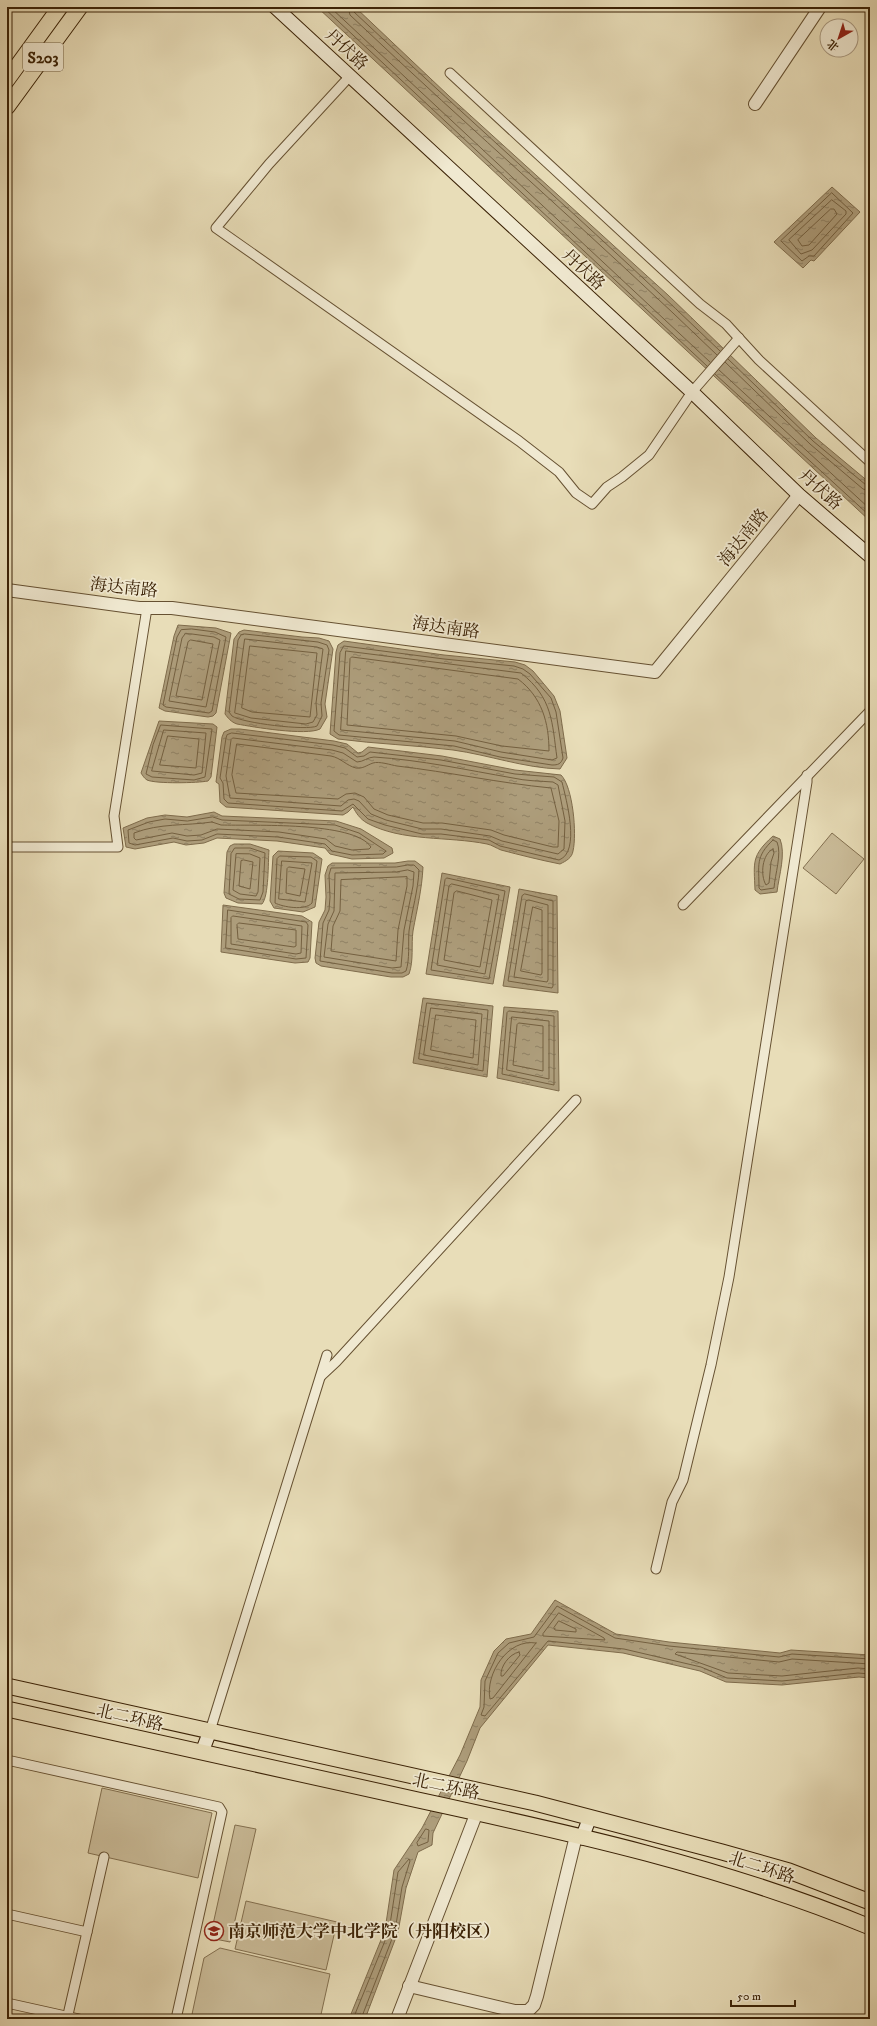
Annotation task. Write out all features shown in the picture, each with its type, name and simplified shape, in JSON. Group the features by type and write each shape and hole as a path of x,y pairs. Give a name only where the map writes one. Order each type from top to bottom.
{"main road":[{"name":"S203","path":"7,80 60,7"},
{"name":"S203","path":"7,107 80,7"},
{"name":"丹伏路","path":"275,7 692,392 799,495 870,556"},
{"name":"北二环路","path":"7,1686 451,1784 590,1817 789,1871 870,1902"},
{"name":"北二环路","path":"7,1709 477,1812 579,1837 715,1872 774,1890 870,1927"},
{"path":"202,1752 210,1731"},
{"path":"579,1837 590,1817"}],"street":[{"path":"755,104 820,7"},
{"path":"450,73 700,304 726,324 736,341 759,360 870,462"},
{"path":"350,76 269,164 216,228 519,441 559,472 576,493 592,504 607,487 622,478 649,455 692,392 736,341"},
{"name":"海达南路","path":"7,590 147,608 172,608 655,672 799,495"},
{"path":"7,847 118,847 114,816 147,608"},
{"path":"683,905 870,711"},
{"path":"656,1569 672,1502 683,1480 711,1364 729,1277 800,829 807,775"},
{"path":"321,1376 336,1362 576,1100"},
{"path":"210,1731 327,1355"},
{"path":"7,1760 219,1807 222,1812 176,2019"},
{"path":"397,2019 477,1812"},
{"path":"409,1986 515,2011 528,2011 534,2005 538,1996 579,1837"},
{"path":"67,2018 104,1857"},
{"path":"7,1914 87,1932"},
{"path":"7,2003 67,2018 80,2019"}],"shaded area":[{"path":"832,833 864,859 836,894 803,868"},
{"path":"102,1788 212,1813 198,1878 88,1853"},
{"path":"235,1825 256,1829 230,1942 210,1938"},
{"path":"246,1901 337,1922 326,1970 235,1949"},
{"path":"220,1948 330,1974 320,2019 191,2019 204,1958"}],"water":[{"path":"317,7 355,7 449,96 668,295 816,438 870,483 870,521"},
{"path":"832,187 860,212 814,261 811,260 803,268 774,242"},
{"path":"178,625 216,628 231,633 216,713 213,716 208,717 165,711 159,708 174,636"},
{"path":"244,630 319,638 329,641 333,649 325,704 327,717 320,729 303,732 267,729 237,724 231,721 225,714 234,639 239,632"},
{"path":"344,641 444,655 515,662 525,665 533,671 554,696 560,711 567,758 560,769 547,768 453,750 338,739 330,734 336,652 338,645"},
{"path":"159,721 213,724 217,727 211,777 208,781 168,783 147,780 144,777 141,773"},
{"path":"231,729 334,741 347,744 358,753 362,752 368,747 442,756 515,770 561,775 568,790 573,811 574,843 571,856 560,864 501,850 487,844 426,838 395,833 381,829 362,820 353,807 343,815 226,807 220,802 219,784 216,782 222,737 224,732"},
{"path":"214,812 222,816 336,821 361,829 392,848 393,853 384,858 352,859 330,854 325,848 277,841 217,838 204,843 186,845 174,842 135,849 126,847 123,828 147,818 165,815 187,817"},
{"path":"773,836 780,839 782,845 782,865 777,892 760,894 755,890 755,860 757,854"},
{"path":"234,844 250,844 269,850 267,887 262,904 238,903 226,898 224,893 227,852 230,846"},
{"path":"278,851 313,853 322,859 315,907 303,912 274,908 270,901 273,856"},
{"path":"415,861 423,867 413,931 409,974 403,977 391,977 321,966 316,963 315,958 319,922 325,910 325,875 328,866 332,863 395,863"},
{"path":"442,873 510,887 493,984 426,974"},
{"path":"519,889 557,896 558,993 503,986"},
{"path":"223,905 302,916 312,922 310,958 308,962 295,963 221,952"},
{"path":"423,998 493,1006 487,1077 413,1063"},
{"path":"504,1007 558,1011 559,1091 497,1078"},
{"path":"555,1600 616,1634 669,1642 780,1653 791,1650 870,1655 870,1678 859,1677 782,1685 726,1682 700,1671 623,1653 548,1645 480,1728 467,1761 433,1833 432,1845 418,1852 406,1888 398,1932 365,2019 349,2019 385,1930 394,1870 422,1828 460,1755 480,1707 481,1680 494,1651 506,1639 531,1634"}],"place":[{"name":"南京师范大学中北学院（丹阳校区）","path":"214,1931"}]}
